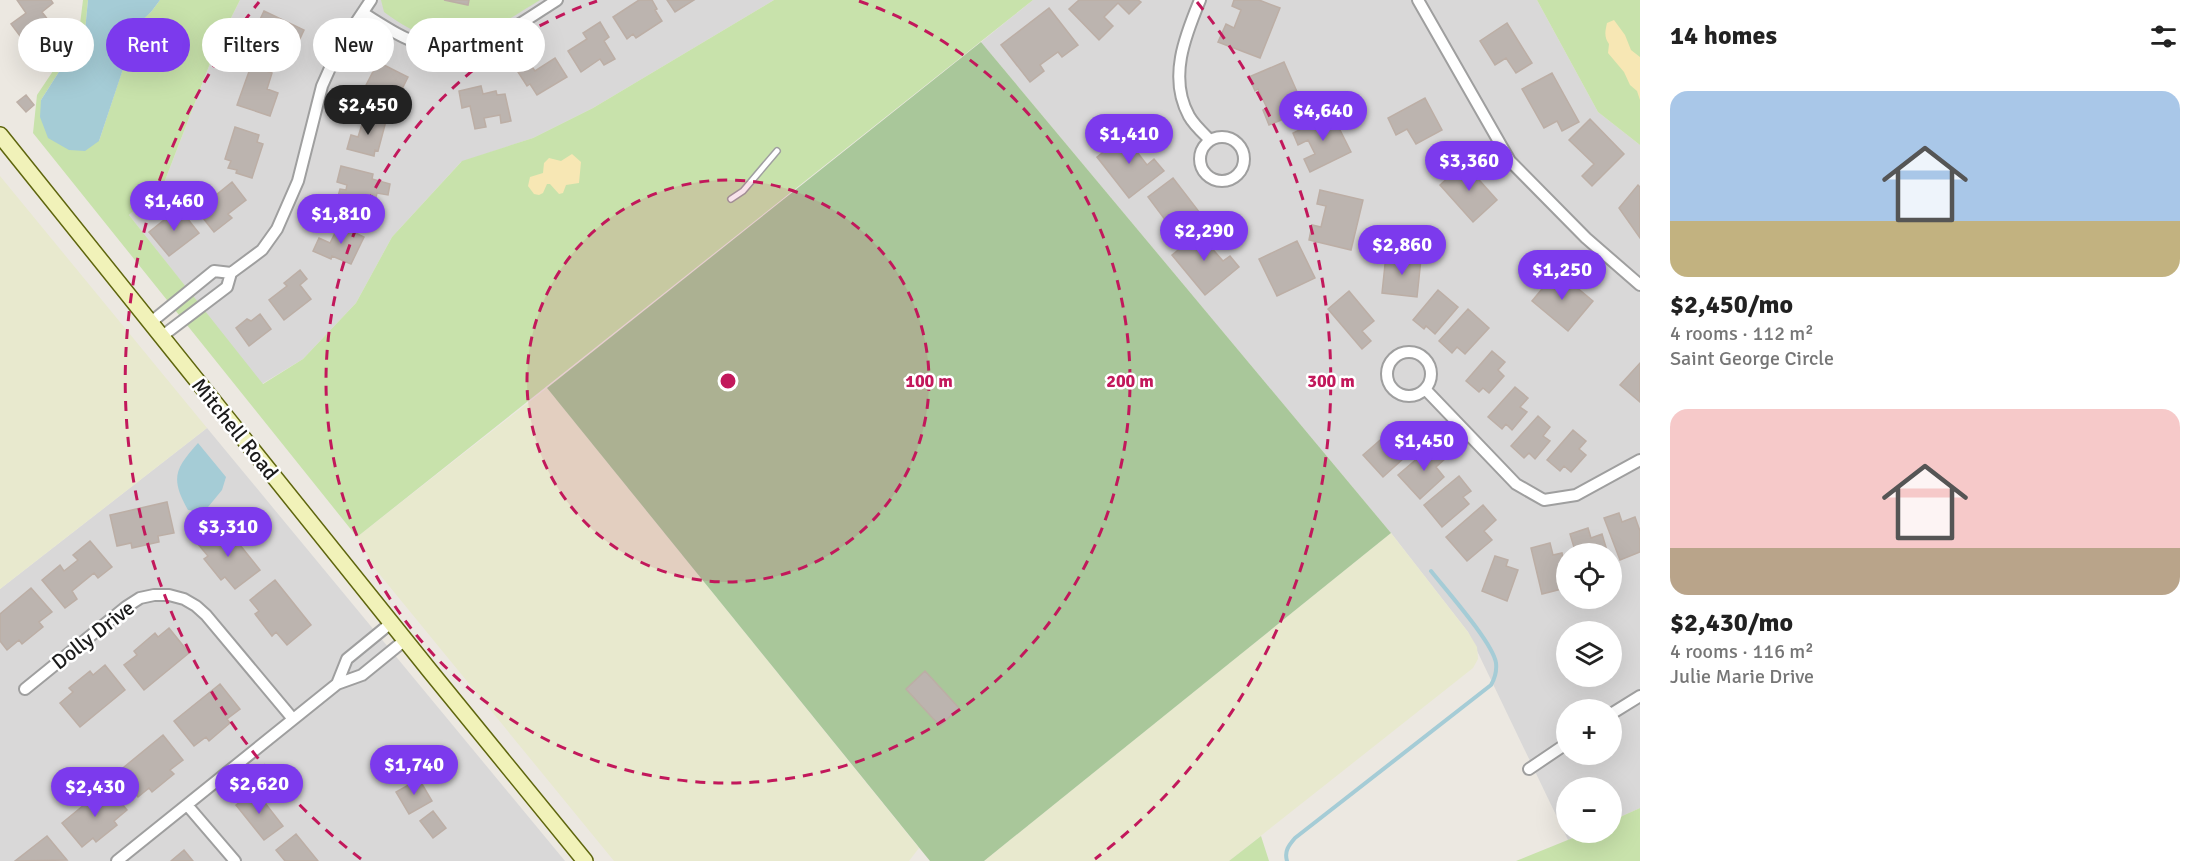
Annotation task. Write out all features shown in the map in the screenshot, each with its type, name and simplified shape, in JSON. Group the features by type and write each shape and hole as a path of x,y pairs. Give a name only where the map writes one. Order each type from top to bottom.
{"street":[{"path":"161,337 227,287 231,273 262,250 277,229 298,181 322,86 339,48 371,0"},
{"path":"363,13 421,45 449,48 474,46 498,37 557,0"},
{"path":"1200,0 1182,50 1179,69 1180,89 1190,117 1210,140"},
{"path":"1418,0 1510,161 1586,238 1640,285"},
{"name":"Mitchell Road","path":"0,135 585,861"},
{"path":"1230,138 1241,148 1244,157 1243,165 1240,172 1232,178 1217,180 1204,171 1200,164 1201,153 1210,140 1230,138"},
{"path":"150,323 214,271 231,273"},
{"path":"1407,352 1421,356 1430,368 1429,383 1425,389 1405,396 1393,390 1387,377 1387,370 1394,358 1407,352"},
{"path":"1425,389 1516,484 1544,500 1576,495 1640,460"},
{"name":"Dolly Drive","path":"24,689 126,607 140,598 169,595 184,599 206,615 293,719"},
{"path":"337,684 347,659 391,623"},
{"path":"117,861 337,684 362,675 405,640"},
{"path":"1622,707 1640,696"},
{"path":"1529,769 1556,751"},
{"path":"187,805 235,861"}],"lane":[{"path":"731,199 743,191 777,151"}],"shaded area":[{"path":"240,0 774,0 593,108 533,138 461,162 392,237 356,303 303,359 262,384 129,215 164,183 207,72 301,72 301,18 231,18"},
{"path":"1033,0 1537,0 1598,112 1640,145 1640,808 1622,816 1622,777 1556,777 1556,815 1468,632 1391,533 981,42"},
{"path":"207,428 565,861 0,861 0,589"}],"green space":[{"path":"83,0 88,0 86,18 81,18"},
{"path":"160,0 240,0 231,18 202,18 202,72 207,72 164,183 129,215 263,384 303,359 356,303 392,237 462,161 533,138 593,108 774,0 1033,0 357,537 33,133 37,95 52,72 59,72 41,100 99,141 122,72 190,72 190,18 144,18"},
{"path":"381,0 540,0 510,18 406,18 406,26 384,12"},
{"path":"1537,0 1640,0 1640,145 1598,112"},
{"path":"981,42 1391,533 984,861 930,861 547,388"},
{"path":"0,176 207,428 0,589"},
{"path":"547,388 919,848 909,861 614,861 376,570 357,537"},
{"path":"1391,533 1468,632 1477,647 1478,659 1473,668 1229,861 984,861"},
{"path":"1640,808 1640,861 1516,861 1560,843 1622,843 1622,816"},
{"path":"1261,836 1269,861 1229,861"}],"sand":[{"path":"1614,20 1625,35 1631,50 1640,57 1640,100 1637,91 1630,85 1624,72 1608,53 1607,23"},
{"path":"572,154 581,162 579,183 566,185 563,193 559,194 550,184 547,184 543,193 534,194 528,186 530,177 543,173 544,163 549,158 561,161"}],"water":[{"path":"88,0 160,0 144,18 106,18 106,72 122,72 99,141 85,151 69,150 48,138 40,117 41,100 59,72 94,72 94,18 86,18"},
{"path":"198,443 226,477 222,490 204,512 188,510 177,482 180,467"}],"building":[{"path":"17,0 51,0 53,3 42,12 47,18 19,18 26,13"},
{"path":"444,0 469,0 468,5"},
{"path":"639,0 652,0 662,21 636,38 633,34 627,39 613,17"},
{"path":"667,0 694,0 675,12"},
{"path":"1079,0 1138,0 1141,2 1129,14 1118,3 1104,17 1113,26 1099,40 1069,9"},
{"path":"1234,0 1259,0 1280,8 1260,58 1218,42 1226,24 1234,28 1241,10 1232,6"},
{"path":"1049,8 1078,45 1062,57 1058,52 1040,65 1044,71 1030,82 1001,45"},
{"path":"264,11 279,18 261,18"},
{"path":"18,19 18,33 11,24"},
{"path":"600,22 609,37 604,41 615,59 604,65 600,59 581,72 568,51 587,39 583,33"},
{"path":"1507,23 1532,63 1516,73 1506,58 1495,65 1480,41"},
{"path":"555,58 567,77 537,95 530,84 527,86 518,72 545,72 545,64"},
{"path":"1284,62 1305,110 1269,125 1263,110 1267,108 1258,89 1255,91 1249,77"},
{"path":"394,70 408,77 392,109 362,93 373,72 394,72"},
{"path":"249,72 272,73 267,89 278,93 270,116 237,105"},
{"path":"1552,73 1579,122 1562,131 1557,121 1544,128 1522,89"},
{"path":"481,86 483,94 496,91 497,95 505,94 511,121 501,123 500,115 484,118 486,127 475,129 470,106 462,108 459,91"},
{"path":"26,95 34,105 26,112 17,102"},
{"path":"1425,98 1442,130 1416,144 1407,129 1396,135 1388,118"},
{"path":"1332,114 1351,152 1310,172 1304,159 1315,154 1308,140 1298,145 1293,133"},
{"path":"365,115 386,121 378,151 375,150 374,156 347,149 351,135 358,137"},
{"path":"1590,119 1624,154 1592,186 1582,176 1594,164 1569,140"},
{"path":"235,127 259,135 257,142 263,144 252,178 228,168 231,161 225,159"},
{"path":"1131,130 1141,143 1134,148 1147,165 1154,159 1164,171 1129,198 1097,157"},
{"path":"1464,163 1497,200 1473,222 1440,185"},
{"path":"341,166 373,174 372,179 390,184 388,195 377,193 370,220 334,211 340,189 346,190 347,185 337,182"},
{"path":"1173,178 1200,213 1175,233 1148,197"},
{"path":"232,182 246,200 228,214 232,218 214,232 203,218 209,212 203,205 210,200 206,196 213,190 216,195"},
{"path":"1638,185 1640,187 1640,238 1619,208"},
{"path":"1320,190 1363,200 1351,250 1309,240 1312,225 1321,227 1326,206 1317,204"},
{"path":"179,208 199,233 169,256 149,232"},
{"path":"339,225 364,237 351,264 313,251 319,238 330,243"},
{"path":"1206,227 1216,240 1209,245 1223,261 1230,256 1239,267 1205,295 1172,255"},
{"path":"1297,241 1315,278 1277,296 1259,259"},
{"path":"1386,255 1421,259 1417,297 1382,293"},
{"path":"300,270 307,279 300,285 311,299 284,320 269,300 287,286 284,283"},
{"path":"1557,271 1593,301 1568,331 1532,301"},
{"path":"1438,290 1458,307 1435,334 1426,326 1424,329 1413,320"},
{"path":"1349,291 1374,321 1362,331 1371,341 1362,349 1328,309"},
{"path":"1468,309 1489,328 1465,354 1457,347 1452,353 1439,341"},
{"path":"260,314 271,329 249,346 236,328 247,319 251,321"},
{"path":"1492,351 1505,362 1498,370 1504,376 1489,393 1483,388 1479,392 1466,381"},
{"path":"1640,363 1640,402 1620,385"},
{"path":"1515,387 1528,398 1520,407 1527,412 1512,430 1506,424 1502,429 1488,417"},
{"path":"1538,416 1550,427 1543,436 1550,441 1535,459 1529,453 1524,458 1511,446"},
{"path":"1394,428 1406,440 1396,449 1404,458 1383,477 1363,455"},
{"path":"1573,430 1586,441 1579,449 1586,455 1571,472 1564,466 1560,471 1547,460"},
{"path":"1434,444 1446,458 1436,467 1444,477 1420,499 1398,475"},
{"path":"1459,476 1471,491 1463,497 1469,504 1442,527 1424,505"},
{"path":"167,502 174,533 158,536 159,542 132,548 131,543 117,546 110,515"},
{"path":"1483,505 1496,520 1484,531 1492,540 1467,561 1446,537"},
{"path":"1619,513 1622,522 1635,517 1640,531 1640,552 1622,559 1622,543 1614,543 1604,518"},
{"path":"1588,528 1591,538 1602,534 1605,543 1573,543 1570,534"},
{"path":"216,530 221,536 228,530 260,570 235,589 225,577 221,580 204,559 208,556 198,544"},
{"path":"90,541 112,567 98,578 94,573 72,591 77,599 65,608 42,580 60,565 64,571 78,560 73,555"},
{"path":"1550,543 1553,555 1556,554 1556,590 1542,594 1531,548"},
{"path":"1495,556 1508,560 1506,566 1518,570 1507,601 1482,591"},
{"path":"275,580 311,625 287,645 276,632 272,636 255,614 259,611 250,600"},
{"path":"31,588 52,612 39,622 43,627 22,644 19,640 7,650 0,641 0,614"},
{"path":"169,628 189,653 144,690 124,665 137,655 134,651 155,633 158,637"},
{"path":"105,665 125,690 80,727 60,703 73,692 69,688 90,671 93,675"},
{"path":"925,671 959,708 940,726 906,689"},
{"path":"220,684 240,709 227,719 230,723 209,741 206,737 194,746 174,721"},
{"path":"163,735 183,760 170,770 174,774 152,792 149,788 138,797 118,772"},
{"path":"419,779 432,801 409,814 396,792"},
{"path":"107,786 127,810 114,821 117,825 96,842 93,838 82,847 62,823"},
{"path":"255,790 283,826 264,840 236,805"},
{"path":"433,811 446,828 433,838 420,821"},
{"path":"296,834 318,861 285,861 276,850"},
{"path":"47,836 67,860 15,861"},
{"path":"184,850 193,861 171,861"}],"waterway":[{"path":"1287,861 1287,851 1295,838 1491,685 1496,669 1493,654 1478,630 1431,571"}]}
